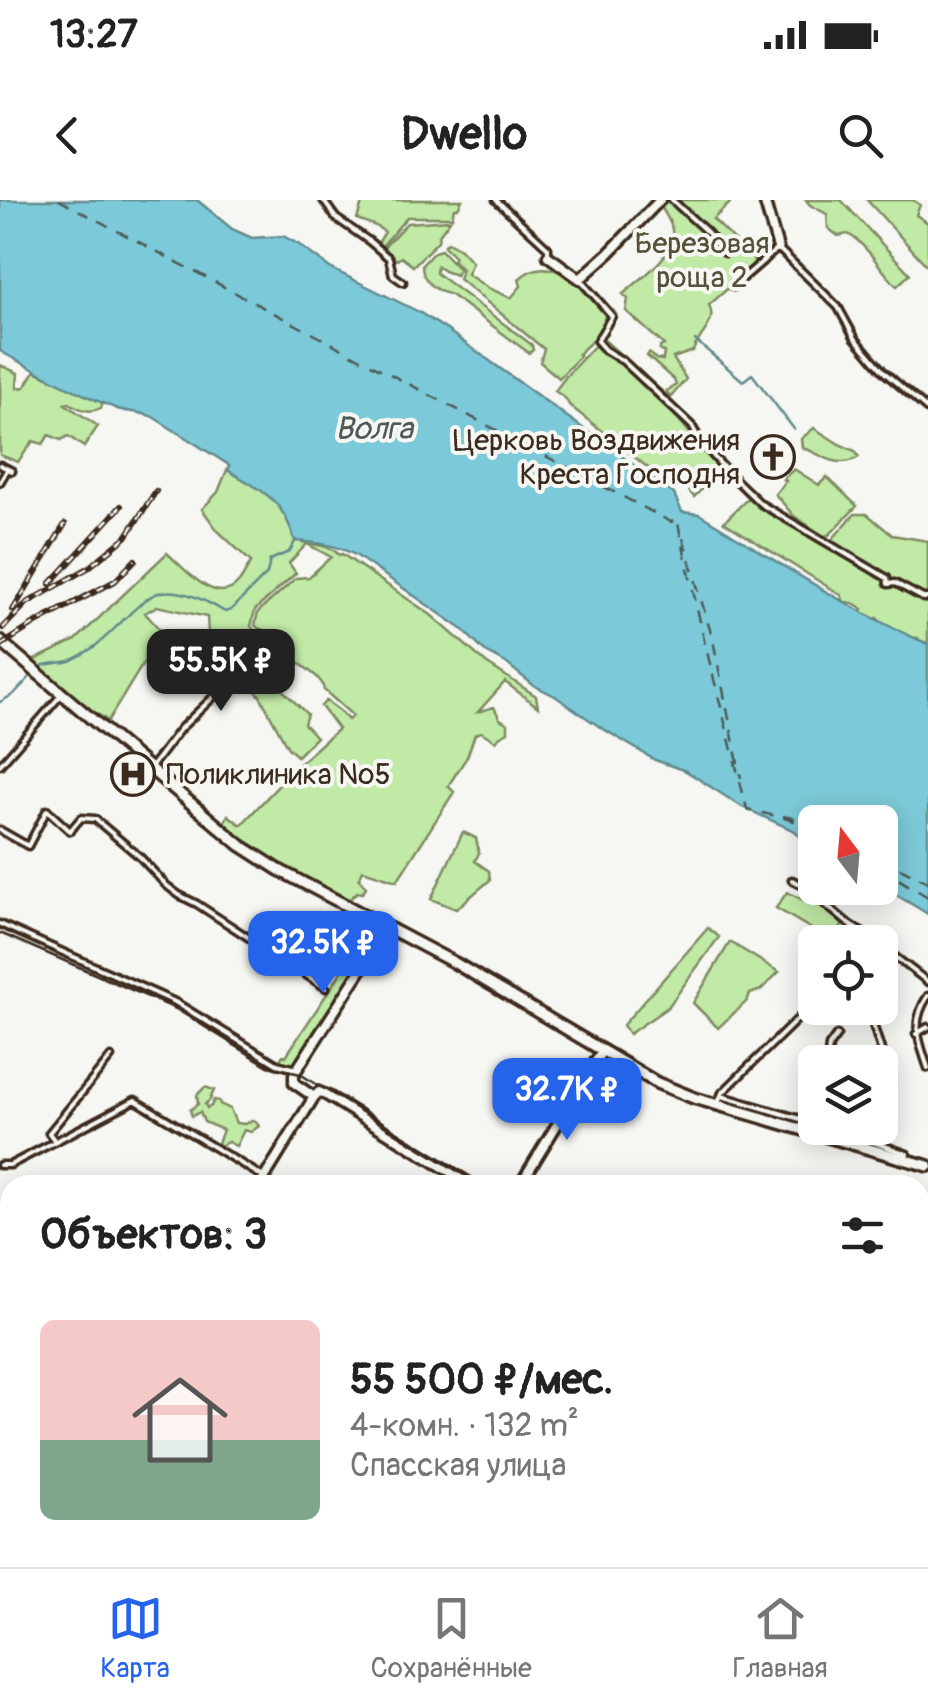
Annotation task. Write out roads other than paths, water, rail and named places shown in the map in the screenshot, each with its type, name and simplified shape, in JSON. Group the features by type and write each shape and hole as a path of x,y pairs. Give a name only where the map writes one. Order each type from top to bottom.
{"main road":[{"path":"0,642 264,862 455,963 668,1088 798,1121"},
{"path":"874,1145 928,1166"}],"street":[{"path":"323,200 336,218 389,258 392,272 403,282"},
{"path":"496,200 548,248 548,256 580,279 612,316 597,340 600,345 624,361 692,426 697,437 761,504 887,578 888,584 895,582 928,598"},
{"path":"580,279 610,254 660,200"},
{"path":"672,200 725,253"},
{"path":"764,200 778,248 838,307 855,338 884,372 928,410"},
{"path":"733,287 778,248"},
{"path":"0,466 9,470 0,482"},
{"path":"150,770 180,729 229,682 240,660 261,634"},
{"path":"0,765 62,694"},
{"path":"0,830 28,846 46,810 70,831 80,818 95,819 179,895 326,988"},
{"path":"792,880 849,925"},
{"path":"0,924 175,1002 276,1064 297,1069"},
{"path":"314,1097 294,1083 293,1078 388,928"},
{"path":"898,958 927,980"},
{"path":"928,996 920,1008 916,1034 928,1068"},
{"path":"718,1100 798,1019"},
{"path":"916,1034 928,1026"},
{"path":"831,1045 837,1035"},
{"path":"526,1175 602,1051"},
{"path":"55,1142 48,1132 111,1058"},
{"path":"266,1175 320,1092 456,1175"},
{"path":"0,1165 10,1165 136,1100 251,1175"},
{"path":"876,1145 907,1154"}],"water":[{"name":"Волга","path":"0,200 197,200 232,229 252,238 283,236 330,268 419,312 674,494 682,512 699,514 840,600 928,644 928,914 898,896 898,805 798,805 798,834 742,807 686,771 655,760 533,685 484,651 462,629 357,556 327,545 295,541 286,517 265,494 229,471 229,465 153,417 100,402 0,351"}],"waterway":[{"path":"695,340 743,381 752,374 794,429"},
{"path":"39,667 70,661 89,651 158,593 184,593 225,612 231,610 267,574 270,560 289,552 296,540"},
{"path":"0,702 29,678"}],"tram line":[{"path":"0,933 176,1009 268,1066 300,1074 464,1175"}],"railway":[{"path":"3,628 27,603 88,568 126,537 156,491"},
{"path":"50,584 121,506"},
{"path":"13,610 65,524"},
{"path":"0,646 115,581 135,560"}],"place":[{"name":"Церковь Воздвижения Креста Господня","path":"773,457"},
{"name":"Поликлиника №5","path":"133,774"}],"park label":[{"name":"Березовая роща 2","path":"702,260"}]}
